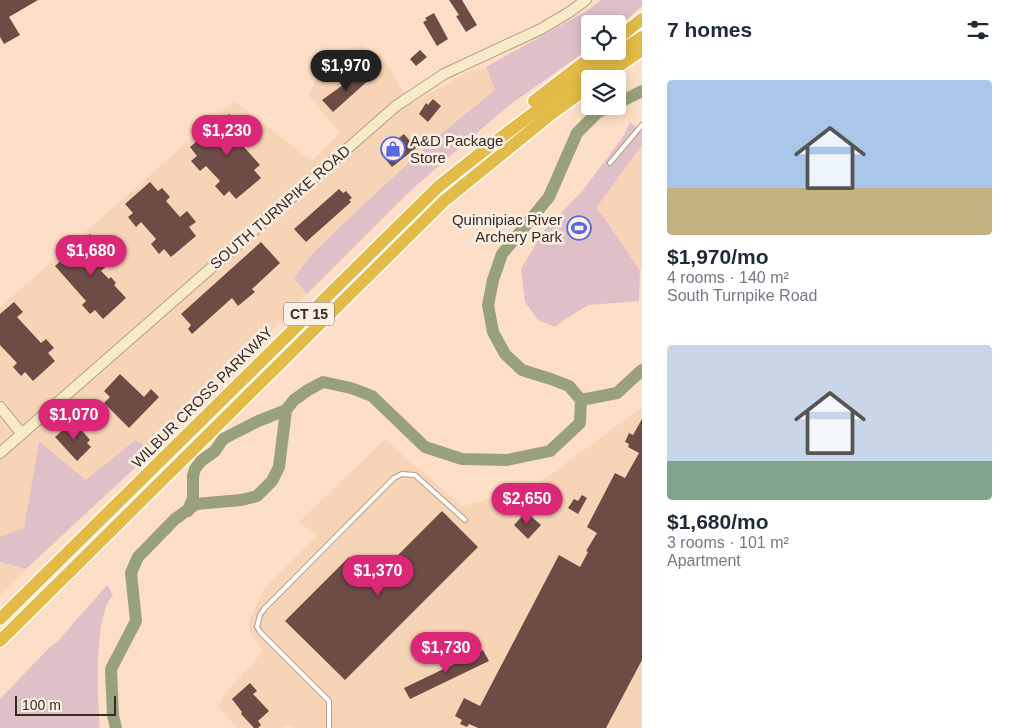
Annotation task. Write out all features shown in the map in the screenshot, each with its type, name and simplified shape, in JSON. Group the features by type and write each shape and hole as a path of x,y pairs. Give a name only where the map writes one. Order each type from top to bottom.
{"highway":[{"path":"626,32 642,19"},
{"name":"WILBUR CROSS PARKWAY","path":"0,619 431,194 494,142 586,73 642,37"},
{"path":"613,70 642,50"},
{"path":"619,66 642,56"},
{"path":"494,142 522,111 587,60"},
{"name":"WILBUR CROSS PARKWAY","path":"0,641 444,201 550,115 581,93"}],"main road":[{"name":"SOUTH TURNPIKE ROAD","path":"0,453 396,106 444,74 541,29 586,0"},
{"path":"0,406 22,434"}],"lane":[{"path":"610,163 642,125"},
{"path":"330,728 329,701 261,633 258,627 260,615 394,478 402,474 415,475 465,520"}],"shaded area":[{"path":"601,0 642,0 642,6 626,20 626,15 581,15 581,54 508,106 410,191 307,294 294,278 312,254 431,142 495,90 486,67 585,12"},
{"path":"362,46 381,55 411,104 465,73 486,67 495,90 431,142 294,278 307,294 153,451 135,440 86,480 39,441 24,528 0,537 0,307 234,101 312,161 340,133 308,96 318,77 348,49"},
{"name":"Quinnipiac River Archery Park","path":"630,122 642,133 642,145 596,208 640,271 639,301 589,305 555,327 538,320 525,302 521,269 543,232 583,190 623,137"},
{"path":"642,145 642,268 640,271 610,224 595,208"},
{"path":"642,407 642,728 294,728 286,725 281,728 237,728 218,707 223,696 263,651 250,632 249,621 264,589 316,536 299,522 385,439 462,506 532,488"},
{"path":"135,440 153,451 26,569 0,562 0,537 24,528 39,441 86,480"},
{"path":"0,562 26,569 0,595"},
{"path":"107,585 113,595 102,621 98,658 100,728 0,728 0,699 57,642"}],"building":[{"path":"0,0 38,0 9,17 20,35 4,44 0,37"},
{"path":"449,0 462,0 477,25 466,32 456,16 459,15"},
{"path":"434,13 448,39 437,46 423,22 427,20 425,18"},
{"path":"420,50 427,57 416,66 410,59"},
{"path":"364,70 371,78 333,112 322,100 343,85 345,87"},
{"path":"433,99 441,106 428,122 419,114 426,103 428,105"},
{"path":"229,114 252,141 244,147 260,165 254,170 261,178 236,199 229,191 224,196 215,186 220,181 206,166 200,171 191,161 197,156 190,147"},
{"path":"404,134 416,148 392,167 381,154 382,151"},
{"path":"150,182 158,191 162,188 170,197 166,201 180,217 187,211 196,222 189,227 196,236 171,257 164,249 159,254 151,244 156,239 141,222 136,227 128,217 133,213 125,204"},
{"path":"339,189 343,193 346,191 352,198 349,200 351,202 306,242 294,229"},
{"path":"90,234 113,260 101,271 109,279 111,277 116,283 114,285 126,298 103,319 95,310 90,314 82,305 86,301 55,266"},
{"path":"261,242 280,263 252,289 255,292 238,306 232,298 192,334 188,329 191,325 181,314"},
{"path":"14,302 23,312 17,317 41,343 46,339 54,348 48,353 55,361 33,381 25,372 21,376 13,367 17,363 0,345 0,314"},
{"path":"120,374 144,397 151,389 159,397 129,428 104,403 110,397 104,391"},
{"path":"642,419 642,660 606,728 478,728 469,724 467,727 460,724 462,720 455,716 464,698 480,706 559,555 580,567 588,552 586,551 597,533 587,527 615,473 625,478 639,453 628,447 629,444 625,442 629,433 633,435"},
{"path":"75,422 90,440 87,443 91,447 77,461 55,437 66,427 73,428"},
{"path":"582,495 587,498 578,514 568,508 574,499 578,501"},
{"path":"442,511 478,547 345,680 285,621 349,557 373,580"},
{"path":"526,512 541,525 528,539 514,525"},
{"path":"483,650 489,661 410,699 404,688"},
{"path":"250,683 257,691 253,694 269,711 258,721 261,725 258,728 254,728 241,714 242,712 232,699"}],"waterway":[{"path":"626,99 642,91"},
{"path":"116,728 113,715 111,669 136,621 131,573 138,557 175,519 196,504 241,500 257,496 272,481 279,467 286,410 294,400 308,390 323,382 351,388 372,396 425,447 462,459 507,460 550,451 580,423 581,400 569,386 522,370 505,354 493,332 488,305 493,280 502,254 549,197 577,133 595,115"},
{"path":"581,400 617,393 642,370"},
{"path":"188,511 193,498 193,476 195,469 201,461 215,451 223,439 256,422 286,410"}],"place":[{"name":"A&D Package Store","path":"393,149"},
{"name":"Quinnipiac River Archery Park","path":"579,228"}]}
